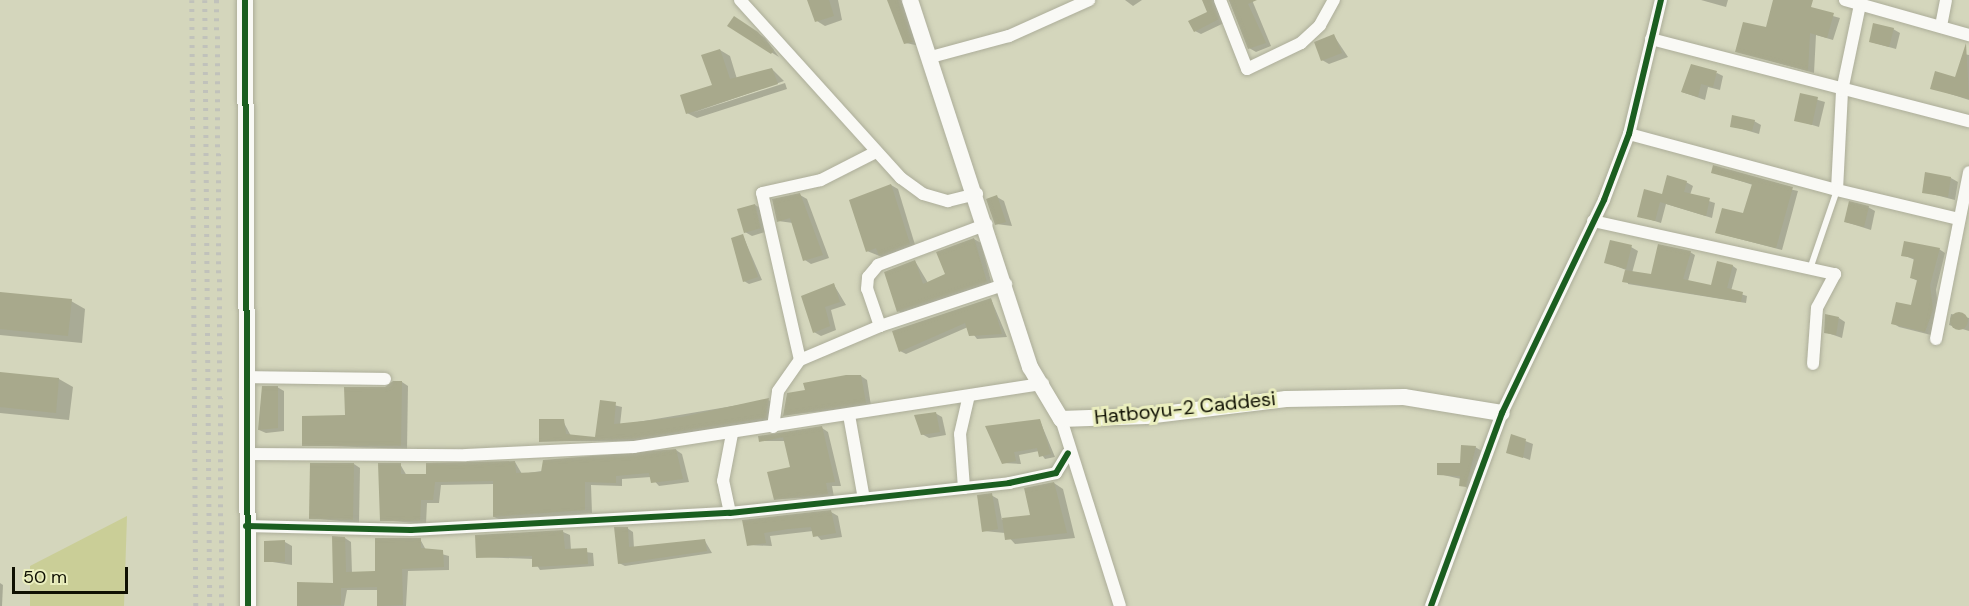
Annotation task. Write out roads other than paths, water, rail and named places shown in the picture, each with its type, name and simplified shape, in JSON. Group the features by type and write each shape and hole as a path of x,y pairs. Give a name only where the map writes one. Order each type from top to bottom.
{"main road":[{"path":"245,0 245,454 248,606"},
{"path":"910,0 987,224 1030,367 1043,384 1061,419"},
{"name":"Hatboyu-2 Caddesi","path":"1061,419 1146,416 1286,399 1404,397 1502,413"}],"street":[{"path":"740,0 876,152 923,194 948,201 977,194"},
{"path":"931,57 1009,36 1089,0"},
{"path":"1220,0 1247,69 1300,43 1320,25 1334,0"},
{"path":"1431,606 1502,413 1593,221 1629,134 1661,0"},
{"path":"1845,0 1860,2 1969,35"},
{"path":"1941,26 1946,0"},
{"path":"1838,190 1842,91 1860,2"},
{"path":"1651,39 1842,91 1969,120"},
{"path":"1629,134 1838,190 1959,219"},
{"path":"800,360 762,193 821,180 876,152"},
{"path":"1936,339 1969,172"},
{"path":"1593,221 1834,274 1817,308 1813,364"},
{"path":"880,326 867,290 868,277 878,266 987,224"},
{"path":"773,427 778,391 800,360 880,326 1006,284"},
{"path":"246,377 385,379"},
{"path":"245,454 529,453 732,434 968,398 1043,384"},
{"path":"964,488 960,434 968,398"},
{"path":"849,415 864,499"},
{"path":"1061,419 1068,453 1120,606"},
{"path":"730,513 723,481 732,434"},
{"path":"246,526 411,530 730,513 964,488 1056,473 1068,453"}],"lane":[{"path":"1810,270 1838,190"}],"railway":[{"path":"192,0 196,606"},
{"path":"205,0 210,606"},
{"path":"217,0 222,606"}]}
